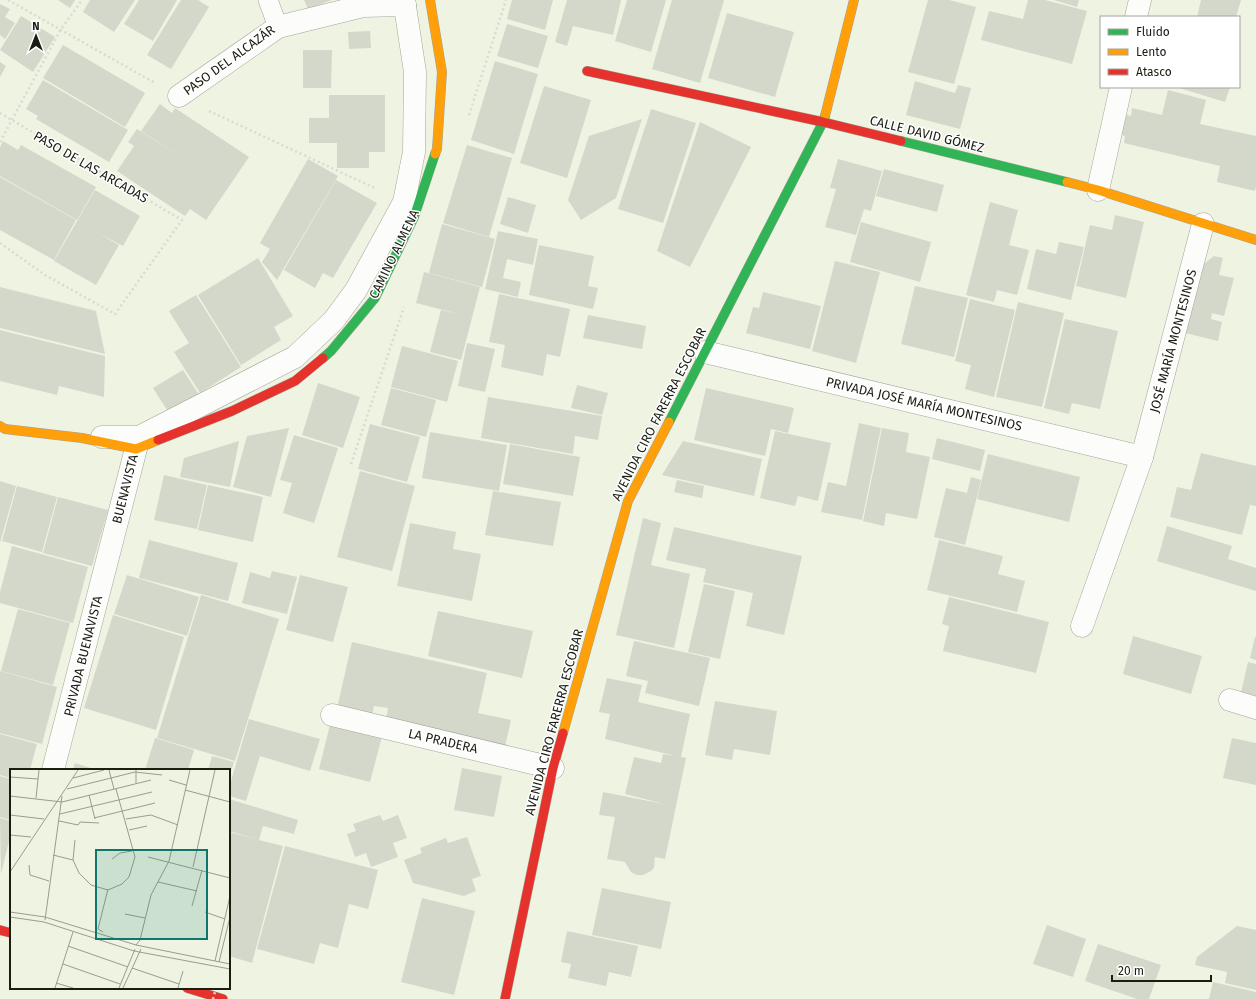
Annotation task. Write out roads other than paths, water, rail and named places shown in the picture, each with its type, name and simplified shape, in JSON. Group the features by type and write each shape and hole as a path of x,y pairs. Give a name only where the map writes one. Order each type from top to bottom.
{"street":[{"name":"CAMINO ALMENA","path":"137,443 232,412 295,381 331,351 375,298 414,217 437,149 442,72 430,0"},
{"name":"AVENIDA CIRO FARERRA ESCOBAR","path":"505,999 553,768 628,500 823,122 854,0"},
{"path":"1136,16 1140,0"},
{"path":"278,27 363,6 405,2"},
{"name":"CAMINO ALMENA","path":"137,443 295,357 334,320 356,290 404,202 414,152 415,72 405,2"},
{"name":"PASO DEL ALCAZÁR","path":"179,96 278,27"},
{"name":"CALLE DAVID GÓMEZ","path":"586,71 823,122 1098,190 1256,240"},
{"path":"1098,190 1121,88"},
{"name":"JOSÉ MARÍA MONTESINOS","path":"1082,626 1142,457 1203,224"},
{"name":"PRIVADA JOSÉ MARÍA MONTESINOS","path":"705,352 1142,457"},
{"path":"0,426 5,429 137,443"},
{"name":"BUENAVISTA","path":"112,541 137,443"},
{"name":"PRIVADA BUENAVISTA","path":"53,769 112,541"},
{"path":"1230,700 1256,708"},
{"name":"LA PRADERA","path":"332,715 553,768"},
{"path":"0,930 10,933"},
{"path":"190,989 223,999"}],"lane":[{"name":"PASO DEL ALCAZÁR","path":"268,0 278,27"}]}
